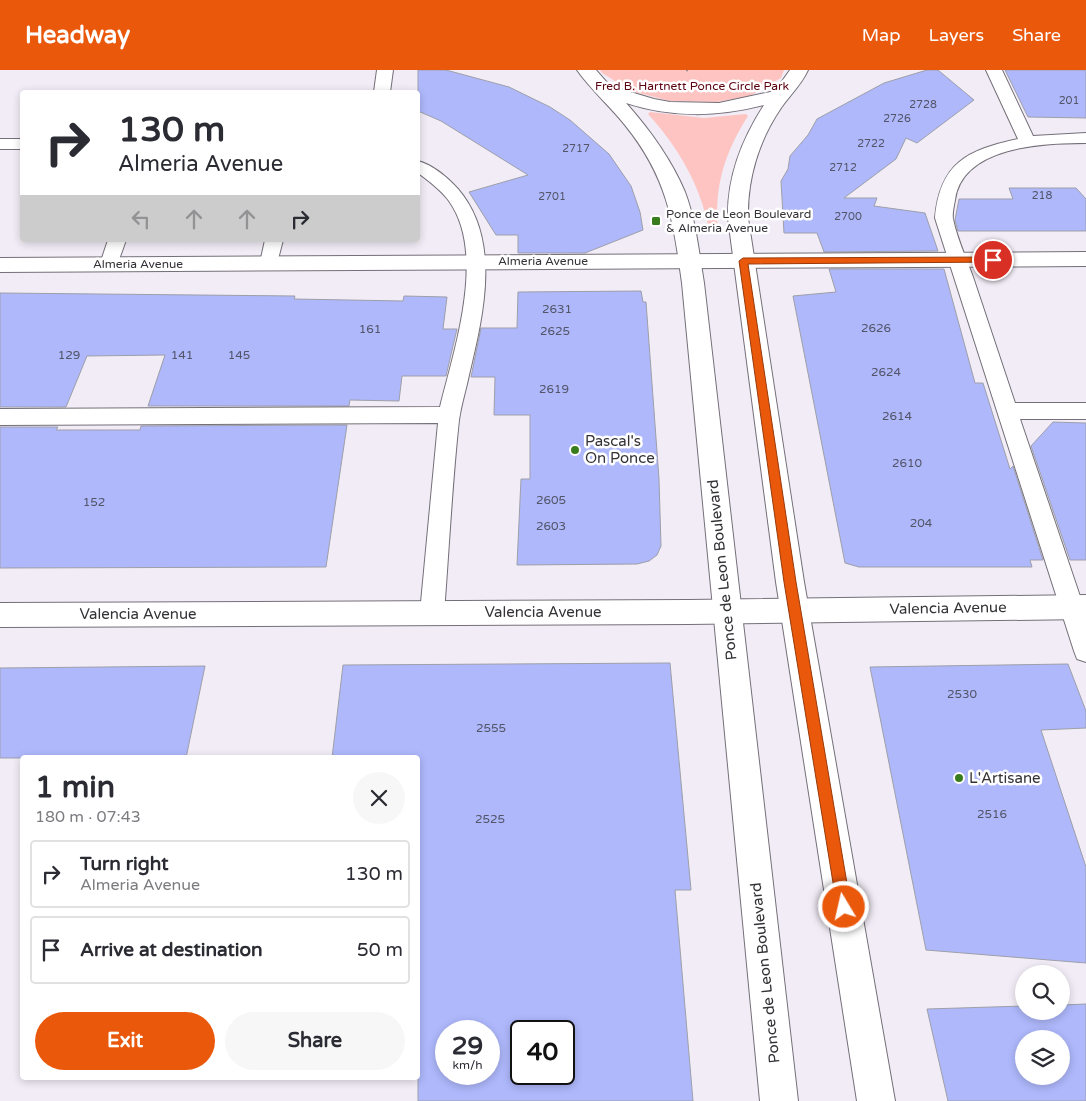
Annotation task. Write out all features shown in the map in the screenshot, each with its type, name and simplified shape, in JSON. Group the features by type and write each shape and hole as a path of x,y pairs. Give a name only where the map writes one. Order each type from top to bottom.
{"street":[{"name":"Ponce de Leon Boulevard","path":"586,70 646,138 670,180 679,205 690,261 779,1101"},
{"path":"799,70 793,84 772,108 755,140 740,184 737,206 743,261 795,610 876,1101"},
{"path":"604,90 652,104 681,109 702,110 738,107 783,95"},
{"name":"Almeria Avenue","path":"0,265 1086,259"},
{"name":"Valencia Avenue","path":"0,615 1079,607"}],"lane":[{"path":"382,90 385,70"},
{"path":"994,70 1027,141"},
{"path":"1086,138 1027,141 1000,148 976,160 955,175 947,195 944,218 956,260 1008,411 1079,607 1086,650"},
{"path":"0,144 20,144"},
{"path":"420,167 438,178 456,196 468,218 477,262 477,286 472,319 449,415 432,613"},
{"path":"109,264 116,242"},
{"path":"269,263 274,242"},
{"path":"1008,411 1086,411"},
{"path":"0,417 449,415"}],"green space":[{"name":"Fred B. Hartnett Ponce Circle Park","path":"600,70 784,70 781,78 750,96 716,102 670,101 631,91"},
{"path":"650,112 704,118 746,114 748,116 733,143 723,170 718,198 718,229 713,231 709,229 694,182 678,153 648,114"}],"building":[{"path":"418,70 446,70 509,87 550,107 570,120 609,154 631,186 640,212 643,230 585,253 518,253 518,235 496,235 469,192 528,175 441,121 420,112 420,90 418,90"},
{"path":"927,70 938,70 974,100 917,143 906,138 896,159 844,198 877,198 874,206 925,213 938,251 824,252 817,233 784,233 781,181 788,169 790,156 808,135 817,119 884,83"},
{"path":"1005,70 1086,70 1086,118 1028,117"},
{"path":"1009,188 1076,188 1086,199 1086,231 958,231 955,220 959,199 1013,199"},
{"path":"829,269 944,269 975,383 983,383 1010,469 1013,466 1043,560 1030,560 1032,567 859,567 845,563 793,296 836,292"},
{"path":"641,291 643,302 646,302 659,479 661,546 657,555 649,561 637,564 517,565 521,479 530,479 530,415 494,415 495,377 471,377 481,328 517,328 518,292"},
{"path":"0,293 295,296 294,299 403,301 404,296 447,297 443,329 457,329 446,376 402,376 399,401 350,400 349,406 148,406 165,355 87,356 66,407 0,407"},
{"path":"1053,422 1086,423 1086,560 1070,560 1031,446"},
{"path":"347,425 326,567 0,568 0,427 58,427 56,430 140,430 141,426"},
{"path":"670,663 691,890 675,890 693,1101 418,1101 418,1080 420,1080 420,755 332,755 343,665"},
{"path":"1068,664 1086,711 1086,728 1041,730 1086,867 1086,963 926,950 870,667"},
{"path":"205,666 187,755 20,755 20,758 0,758 0,668"},
{"path":"1086,1004 1086,1101 948,1101 927,1009 1015,1006 1015,1020 1070,1020 1070,1005"}],"place":[{"name":"Ponce de Leon Boulevard & Almeria Avenue","path":"656,221"},
{"name":"Pascal's On Ponce","path":"575,450"},
{"name":"L'Artisane","path":"959,778"}],"route":[{"path":"844,907 790,582 743,261 993,260"}]}
